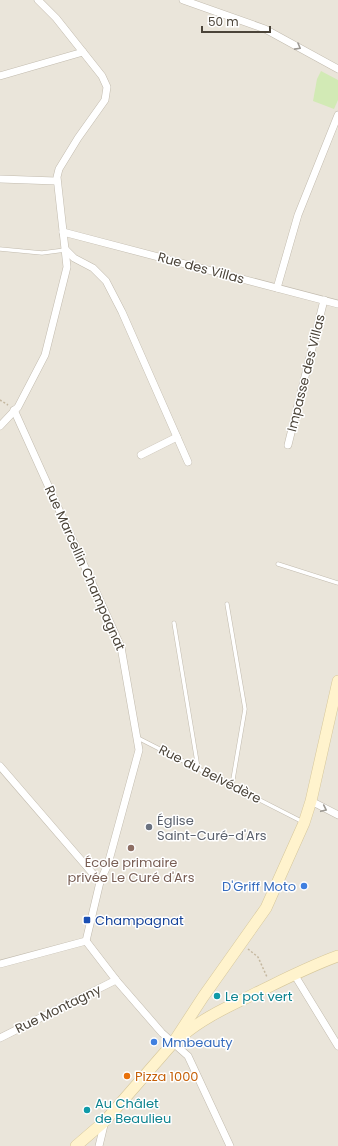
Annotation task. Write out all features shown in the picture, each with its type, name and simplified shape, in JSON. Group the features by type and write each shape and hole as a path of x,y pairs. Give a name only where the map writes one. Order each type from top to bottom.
{"street":[{"path":"0,426 18,407 33,381 45,355 67,267 56,182 59,169 102,105 107,94 104,81 83,52 56,18 38,0"},
{"path":"183,0 199,3 265,29 338,69"},
{"path":"0,76 83,52"},
{"path":"277,288 298,215 338,115"},
{"path":"0,179 56,182"},
{"name":"Rue des Villas","path":"63,232 338,304"},
{"path":"66,250 74,258 93,268 106,281 122,312 188,462"},
{"name":"Impasse des Villas","path":"288,445 324,300"},
{"name":"Rue Marcellin Champagnat","path":"14,410 121,647 139,750 108,864 100,882 86,941"},
{"path":"140,455 177,437"},
{"path":"174,1043 240,944 266,908 304,822 311,801 336,699 338,681"},
{"path":"0,766 100,882"},
{"path":"311,801 338,815"},
{"path":"0,964 86,941 116,980 174,1043 188,1056 230,1146"},
{"path":"76,1146 105,1121 174,1043 197,1023 314,964 338,956"},
{"path":"294,974 338,1046"},
{"name":"Rue Montagny","path":"0,1038 116,980"},
{"path":"99,1146 105,1121"}],"lane":[{"path":"0,249 42,253 66,250"},
{"path":"278,564 338,583"},
{"path":"227,604 245,709 232,785"},
{"path":"174,623 198,768"},
{"name":"Rue du Belvédère","path":"137,737 304,822"}],"path":[{"path":"240,944 258,957 272,985"}],"shaded area":[{"path":"0,0 338,0 338,1146 0,1146"}],"green space":[{"path":"321,71 338,80 338,100 334,109 313,101 317,79"}],"place":[{"name":"Église Saint-Curé-d'Ars","path":"149,827"},
{"name":"École primaire privée Le Curé d'Ars","path":"131,848"},
{"name":"D'Griff Moto","path":"304,886"},
{"name":"Champagnat","path":"87,920"},
{"name":"Le pot vert","path":"217,996"},
{"name":"Mmbeauty","path":"154,1042"},
{"name":"Pizza 1000","path":"127,1076"},
{"name":"Au Châlet de Beaulieu","path":"87,1110"}]}
